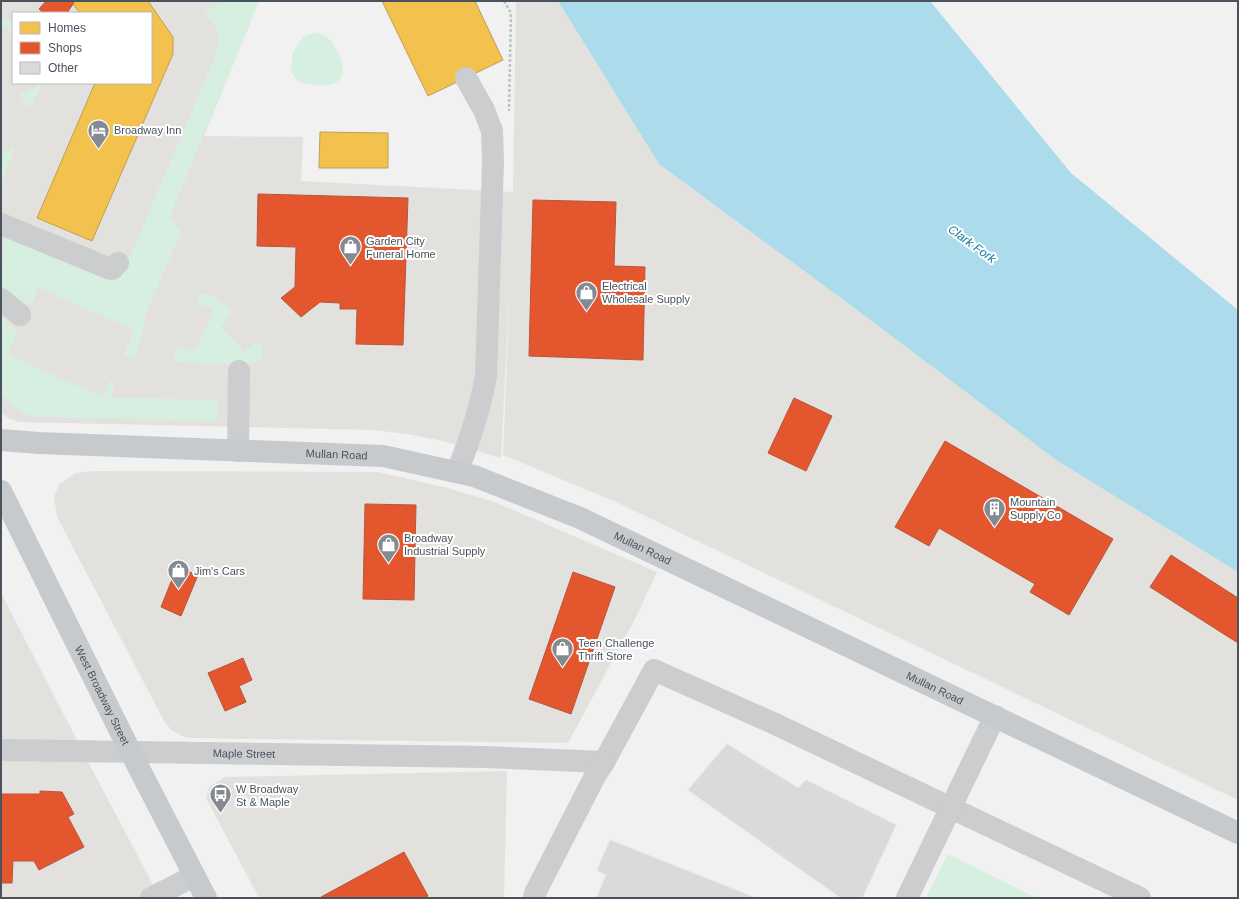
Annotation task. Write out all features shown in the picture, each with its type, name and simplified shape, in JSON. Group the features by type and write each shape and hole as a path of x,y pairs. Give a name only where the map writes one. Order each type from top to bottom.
{"main road":[{"name":"Mullan Road","path":"1,440 39,443 383,456 474,476 580,518 1238,833"},
{"name":"West Broadway Street","path":"1,491 130,751 200,887"}],"street":[{"path":"457,472 481,403 486,376 493,162 492,131 484,110 466,78"},
{"path":"1,224 108,268 112,269 118,263"},
{"path":"1,299 20,315"},
{"path":"238,451 239,371"},
{"path":"534,898 535,893 654,670 773,723 1140,898"},
{"path":"907,898 995,716"},
{"name":"Maple Street","path":"1,750 486,757 604,762"},
{"path":"151,898 200,887"},
{"path":"178,898 200,887"}],"path":[{"path":"504,1 511,13 508,116"}],"shaded area":[{"path":"1,1 259,1 204,136 303,137 301,181 513,192 516,1 558,1 659,164 853,307 1056,460 1238,572 1238,800 616,502 503,455 511,261 501,458 443,441 407,434 374,430 19,422 8,418 1,413"},
{"path":"96,471 377,472 444,487 495,502 657,572 636,617 568,743 187,738 171,730 163,719 57,517 54,497 59,484 76,473"},
{"path":"1,593 95,775 160,898 1,898"},
{"path":"507,771 504,898 259,898 206,798 209,787 225,777"}],"green space":[{"path":"222,1 259,1 170,216 181,232 144,318 145,322 137,355 129,358 125,354 125,351 134,330 37,287 33,301 28,304 24,303 1,286 1,264 4,254 1,243 5,239 14,237 112,281 121,278 212,64 217,48 218,37 215,27 205,13"},
{"path":"1,18 12,23 12,37 6,26 1,28"},
{"path":"317,32 326,36 334,45 340,57 343,70 342,76 338,81 324,86 299,82 291,72 292,54 303,37"},
{"path":"36,84 42,84 32,105 29,107 26,105 20,94 37,86"},
{"path":"15,147 3,178 2,179 1,154"},
{"path":"204,294 212,296 227,307 231,314 221,327 244,352 255,343 260,344 263,347 262,357 258,361 246,364 176,362 174,359 174,353 180,347 195,351 214,310 198,304 199,295"},
{"path":"1,316 17,333 8,355 103,397 110,381 113,382 113,398 217,400 217,421 37,417 28,415 18,410 1,391"},
{"path":"948,854 1037,898 926,898"}],"water":[{"name":"Clark Fork","path":"558,1 930,1 1071,173 1238,310 1238,572 1056,460 853,307 659,164"}],"building: Homes":[{"name":"Broadway Inn","path":"74,1 148,1 173,37 173,54 92,241 37,218 95,84 152,84 152,12 79,12 72,3"},
{"path":"382,1 475,1 503,60 428,96"},
{"path":"320,132 388,133 388,168 319,168"}],"building: Shops":[{"path":"46,1 74,1 68,12 43,12 39,9"},
{"name":"Garden City Funeral Home","path":"258,194 408,198 403,345 356,344 357,309 340,309 340,303 320,302 301,317 281,298 295,287 296,247 257,246"},
{"name":"Electrical Wholesale Supply","path":"533,200 616,202 614,266 645,267 643,360 529,356"},
{"path":"794,398 832,416 806,471 768,453"},
{"name":"Mountain Supply Co","path":"945,441 1113,539 1069,615 1030,592 1035,584 939,528 929,546 895,527"},
{"name":"Broadway Industrial Supply","path":"365,504 416,505 414,600 363,599"},
{"path":"1171,555 1238,598 1238,643 1150,587"},
{"name":"Jim's Cars","path":"177,567 198,575 181,616 161,607"},
{"name":"Teen Challenge Thrift Store","path":"573,572 615,587 571,714 529,699"},
{"path":"243,658 252,680 239,686 246,702 225,711 208,673"},
{"path":"40,791 62,792 74,814 68,817 84,847 39,870 34,861 13,861 12,883 1,883 1,794 40,794"},
{"path":"404,852 428,896 425,898 321,897"}],"building: Other":[{"path":"727,744 798,788 806,780 896,825 862,898 841,898 688,790"},
{"path":"610,840 756,898 597,898 606,875 597,870"}],"place":[{"name":"Broadway Inn","path":"99,150"},
{"name":"Garden City Funeral Home","path":"350,266"},
{"name":"Electrical Wholesale Supply","path":"587,312"},
{"name":"Mountain Supply Co","path":"995,528"},
{"name":"Broadway Industrial Supply","path":"389,564"},
{"name":"Jim's Cars","path":"179,590"},
{"name":"Teen Challenge Thrift Store","path":"563,668"},
{"name":"W Broadway St & Maple","path":"221,814"}]}
